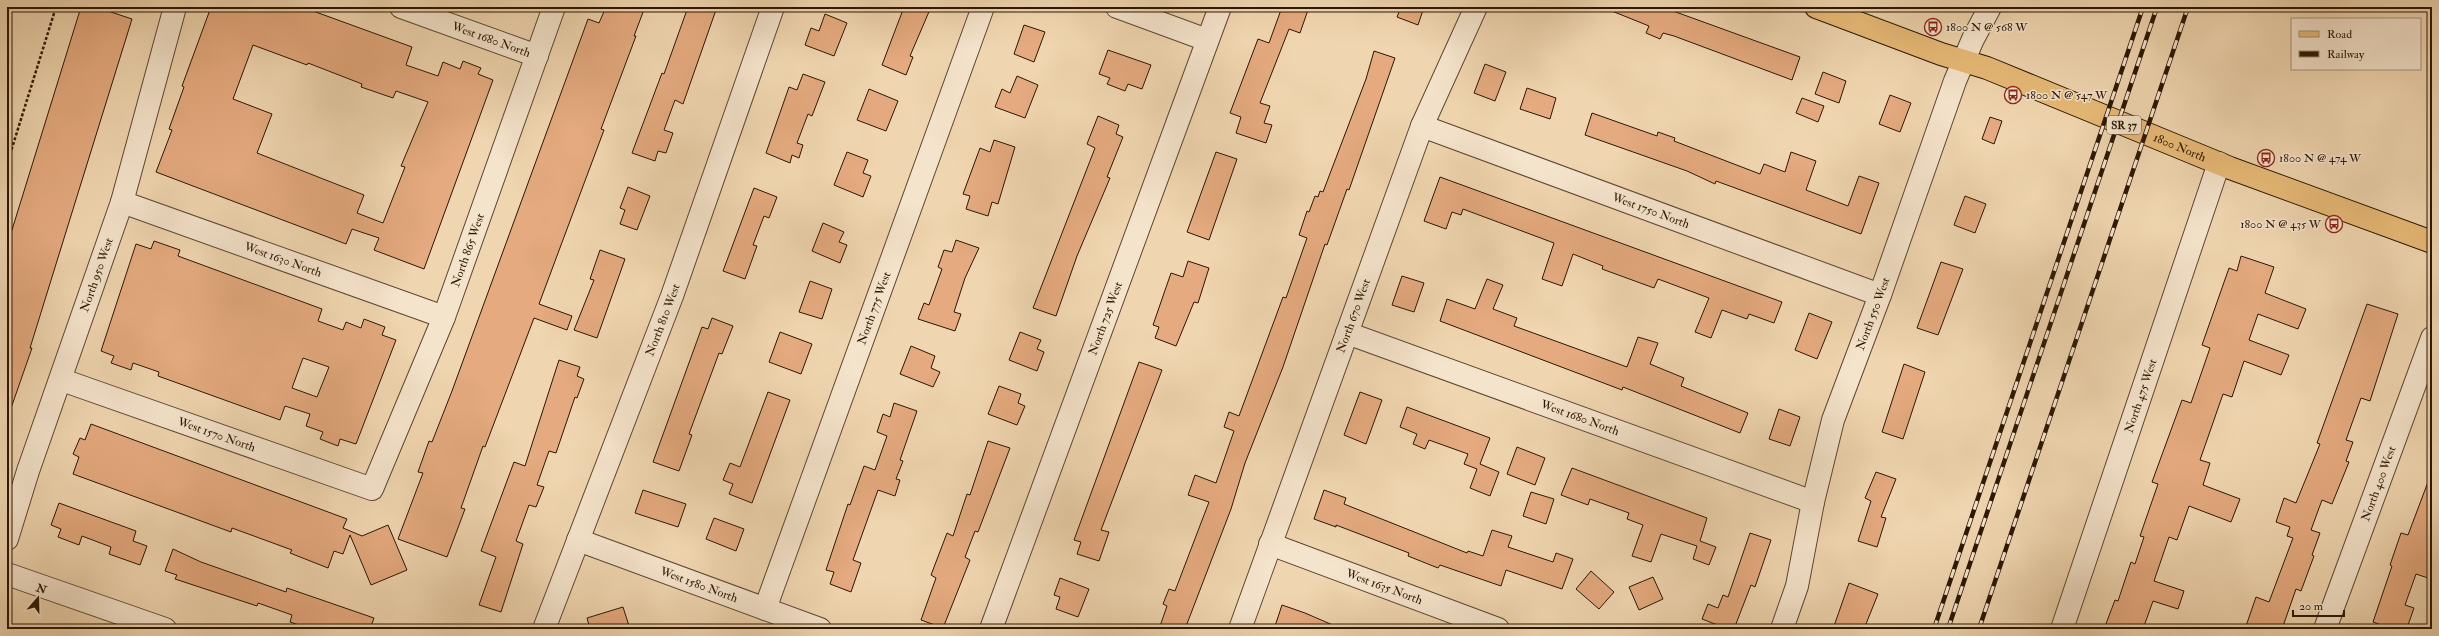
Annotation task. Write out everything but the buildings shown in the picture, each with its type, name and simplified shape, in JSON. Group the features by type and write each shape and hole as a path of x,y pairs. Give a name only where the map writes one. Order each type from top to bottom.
{"main road":[{"name":"1800 North","path":"1816,7 2038,88 2219,163 2432,242"}],"street":[{"name":"North 950 West","path":"7,540 28,471 62,380 122,202 175,7"},
{"name":"West 1680 North","path":"401,7 537,56"},
{"name":"North 865 West","path":"372,489 444,317 554,7"},
{"name":"North 810 West","path":"544,629 672,296 773,7"},
{"name":"North 775 West","path":"765,609 984,7"},
{"path":"1117,7 1207,40"},
{"name":"North 725 West","path":"991,629 1220,7"},
{"name":"North 670 West","path":"1240,629 1422,126 1476,7"},
{"name":"North 550 West","path":"1782,629 1797,586 1813,502 1833,420 1880,295 1964,60 1990,7"},
{"name":"West 1750 North","path":"1422,126 1880,295"},
{"name":"North 475 West","path":"2062,629 2219,163"},
{"name":"West 1630 North","path":"122,202 444,317"},
{"name":"West 1680 North","path":"1347,333 1813,502"},
{"name":"North 400 West","path":"2325,629 2432,338"},
{"name":"West 1570 North","path":"62,380 372,489"},
{"name":"West 1580 North","path":"578,540 820,629"},
{"name":"West 1635 North","path":"1270,544 1498,629"},
{"path":"7,574 165,629"}],"path":[{"path":"7,164 56,7"}],"railway":[{"path":"1934,629 2143,7"},
{"path":"1948,629 2157,7"},
{"path":"1979,629 2188,7"}],"place":[{"name":"1800 N @ 568 W","path":"1933,27"},
{"name":"1800 N @ 547 W","path":"2013,95"},
{"name":"1800 N @ 474 W","path":"2266,158"},
{"name":"1800 N @ 435 W","path":"2334,224"}]}
